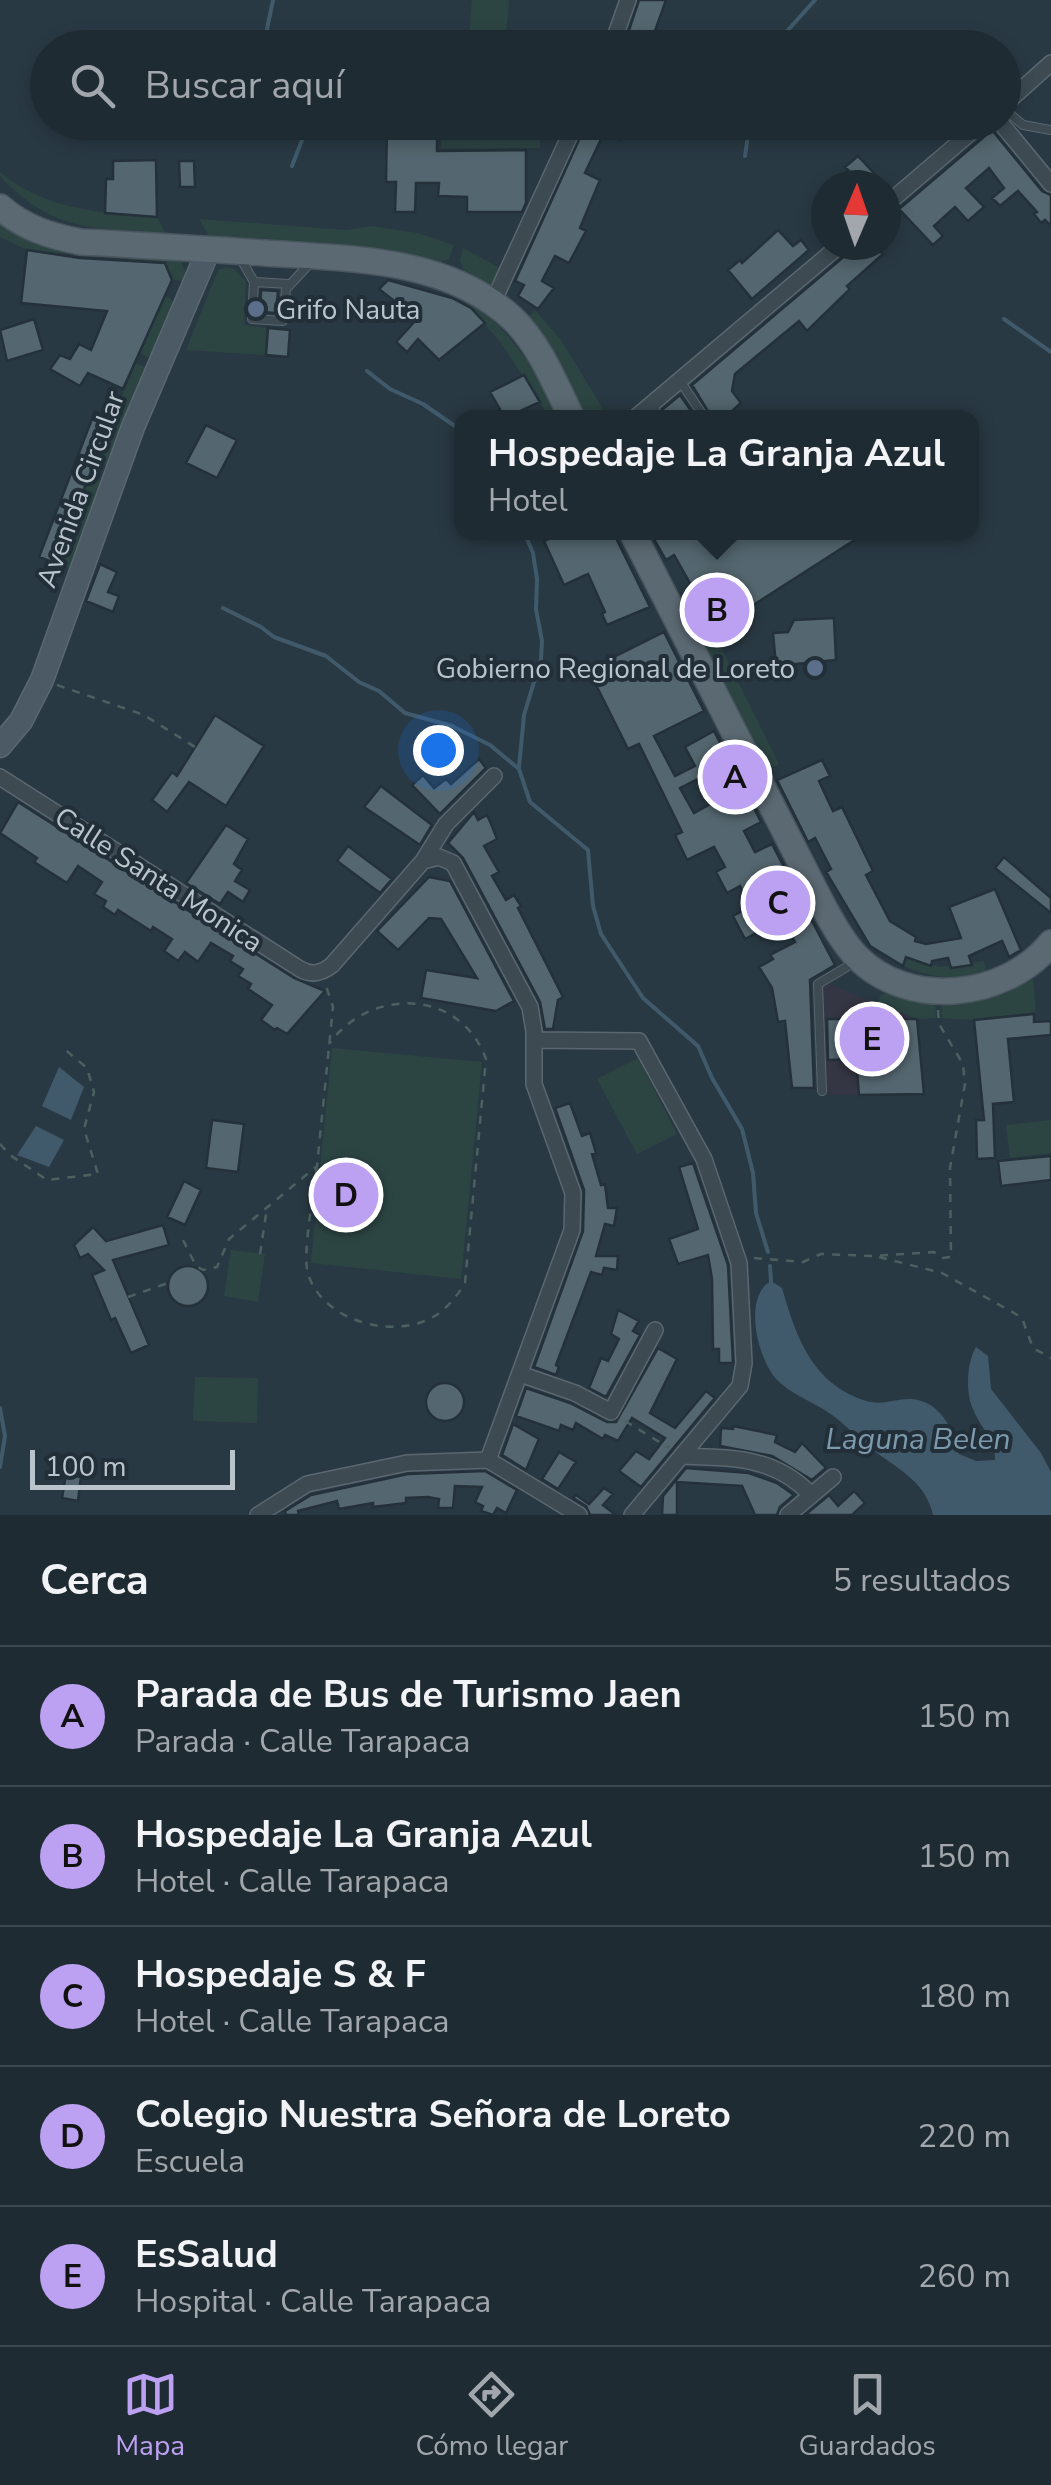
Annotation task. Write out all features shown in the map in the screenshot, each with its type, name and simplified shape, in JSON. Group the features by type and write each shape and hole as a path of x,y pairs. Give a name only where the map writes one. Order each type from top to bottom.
{"main road":[{"path":"0,207 48,236 81,242 376,260 465,286 492,302 526,334 568,410"},
{"path":"636,540 822,904 859,960 905,985 938,992 972,990 1000,981 1051,943"}],"street":[{"path":"617,30 628,0"},
{"path":"1021,91 1051,64"},
{"path":"492,302 568,140"},
{"path":"901,193 962,140"},
{"path":"1015,140 1051,184"},
{"name":"Avenida Circular","path":"0,746 21,721 42,680 133,427 210,249"},
{"path":"657,410 680,381 822,260"},
{"path":"321,972 332,965 424,861 446,824 494,776"},
{"name":"Calle Santa Monica","path":"0,778 300,969 321,972"},
{"path":"424,861 438,857 453,863 530,1007 534,1084 573,1193 575,1212 560,1266 488,1460"},
{"path":"534,1040 639,1041 704,1159 738,1263 744,1364 740,1386 632,1515"},
{"path":"520,1374 576,1393 611,1412 655,1330"},
{"path":"682,1456 764,1463 796,1480 810,1495"},
{"path":"258,1515 307,1484 406,1462 488,1460 579,1515"},
{"path":"788,1515 833,1476"}],"lane":[{"path":"1021,122 1051,130"},
{"path":"236,251 254,282 252,320 283,322 286,289 316,256"},
{"path":"254,282 290,284"},
{"path":"680,381 700,410"},
{"path":"822,1091 818,984 859,960"}],"path":[{"path":"42,680 144,715 195,746"},
{"path":"321,972 334,1008 329,1044 306,1269 322,1298 342,1314 382,1326 420,1322 451,1303 465,1283 486,1059 471,1032 454,1017 412,1002 385,1004 360,1014 329,1044"},
{"path":"738,1263 754,1258 803,1262 821,1254 934,1252 943,1258 951,1257 950,1168 965,1084 960,1056 939,1024 938,992"},
{"path":"0,1144 47,1180 98,1174 84,1129 94,1092 86,1068 62,1047"},
{"path":"183,1240 196,1266 203,1270 218,1267 229,1239 317,1166"},
{"path":"260,1254 267,1207"},
{"path":"873,1256 942,1273 1014,1313 1022,1318 1034,1348 1051,1358"},
{"path":"128,1297 168,1283"},
{"path":"611,1412 682,1456"}],"shaded area":[{"path":"821,984 917,1019 924,1094 827,1095"}],"green space":[{"path":"472,0 509,0 506,30 469,30"},
{"path":"441,140 540,140 540,148 441,148"},
{"path":"0,172 55,202 94,211 157,217 165,233 95,228 56,217 19,194"},
{"path":"0,219 179,257 186,273 183,281 172,280 165,263 27,250 0,237"},
{"path":"199,219 346,230 371,226 418,233 454,245 449,259 440,262 390,251 209,236"},
{"path":"463,248 502,269 497,282 490,284 464,270 460,261"},
{"path":"234,269 246,282 244,325 268,328 266,355 186,350 218,270"},
{"path":"165,295 177,304 152,359 140,353"},
{"path":"461,297 507,335 558,410 544,410 502,344"},
{"path":"535,310 561,340 604,410 582,410 527,319"},
{"path":"136,363 148,369 109,465 92,465"},
{"path":"89,473 102,482 69,568 55,563"},
{"path":"718,642 779,764 768,770 705,648"},
{"path":"906,957 940,967 984,961 986,973 935,976 903,966"},
{"path":"1033,979 1036,1012 969,1020 942,1018 941,1001 1000,996"},
{"path":"893,990 935,1001 936,1018 917,1019 878,1003 880,996"},
{"path":"332,1048 482,1062 461,1279 311,1263"},
{"path":"638,1058 677,1134 637,1154 597,1079"},
{"path":"1051,1120 1051,1153 1010,1158 1006,1125"},
{"path":"231,1250 265,1254 258,1302 224,1296"},
{"path":"195,1377 258,1378 257,1423 193,1421"}],"water":[{"path":"59,1067 84,1087 71,1120 42,1106"},
{"path":"36,1126 64,1140 49,1167 17,1155"},
{"name":"Laguna Belen","path":"771,1281 782,1288 800,1341 819,1371 832,1383 866,1401 912,1399 931,1405 949,1426 959,1454 976,1461 995,1460 993,1445 970,1402 968,1386 976,1347 988,1356 991,1389 1041,1453 1051,1472 1051,1515 933,1515 923,1492 906,1474 829,1413 782,1385 770,1371 759,1344 755,1314 762,1289"}],"building":[{"path":"639,0 666,0 655,30 629,30"},
{"path":"387,140 437,140 437,151 526,150 526,203 522,212 467,212 467,197 438,196 439,183 416,183 415,212 395,212 396,182 386,182"},
{"path":"579,140 601,140 585,173 600,180 580,228 586,231 569,263 555,256 542,281 554,288 538,309 518,296 524,285 515,281"},
{"path":"980,140 1000,140 1042,191 1051,195 1051,226 1045,220 1041,223 1034,214 1037,212 1018,191 1000,206 992,198 1004,188 989,168 966,188 984,207 968,221 955,207 934,226 943,236 933,245 901,207"},
{"path":"858,156 871,170 848,170 845,167"},
{"path":"156,160 157,217 105,213 106,179 113,179 113,161"},
{"path":"179,161 194,161 195,187 180,187"},
{"path":"778,230 793,246 801,240 809,250 752,299 728,270 740,260 742,263"},
{"path":"27,250 165,263 172,280 123,389 88,373 80,386 50,369 60,355 70,359 79,344 91,350 107,311 21,303"},
{"path":"840,260 876,260 807,331 799,321 735,374 732,391 741,403 733,410 707,410 692,385"},
{"path":"388,280 452,298 471,308 485,323 439,360 418,339 407,352 396,342 417,319 379,289"},
{"path":"261,290 278,291 276,313 260,312"},
{"path":"34,319 43,350 7,361 0,330"},
{"path":"268,328 290,330 288,357 266,355"},
{"path":"524,375 540,402 522,410 500,410 490,392"},
{"path":"680,395 690,410 663,410"},
{"path":"95,411 112,418 55,563 39,557"},
{"path":"206,425 237,440 217,478 186,463"},
{"path":"617,540 650,607 607,625 588,574 564,585 544,541"},
{"path":"655,540 855,540 716,629 674,555 666,560"},
{"path":"100,564 117,572 108,592 119,596 113,612 86,601"},
{"path":"834,618 836,660 776,666 773,633 788,632 794,620"},
{"path":"664,632 704,711 654,736 675,776 695,766 685,747 714,731 761,822 744,831 755,852 772,844 835,965 810,980 814,1088 792,1088 785,1021 778,1022 772,988 759,967 773,959 770,955 795,942 782,920 745,939 733,916 749,907 740,886 727,893 716,872 725,867 714,847 687,860 675,835 682,832 639,744 628,749 595,683 613,674 606,661","holes":["700,778 712,803 694,813 680,788"]},
{"path":"215,715 264,746 226,806 189,782 167,812 152,800 172,772 177,776"},
{"path":"479,759 486,768 440,814 412,785 423,775 434,788 446,779 451,784"},
{"path":"822,760 830,776 819,781 833,811 842,807 873,871 866,875 890,921 916,937 915,941 926,944 961,938 949,907 995,889 1021,950 1009,957 1002,941 969,956 972,965 951,968 948,958 932,961 931,966 906,957 903,966 870,946 826,872 831,869 815,838 808,842 777,780"},
{"path":"381,786 432,825 420,845 364,807"},
{"path":"18,802 294,978 325,991 287,1034 275,1030 261,1020 272,1005 248,989 251,984 238,976 243,969 230,961 233,956 211,943 198,962 185,952 178,961 164,951 172,939 118,910 115,915 103,907 106,901 94,894 102,882 78,866 67,883 0,833"},
{"path":"474,812 478,820 487,815 497,839 484,846 499,872 492,876 506,900 514,895 521,906 518,908 563,997 558,1000 553,1029 545,1029 540,1002 463,858 448,843"},
{"path":"226,825 248,839 234,864 242,870 235,881 250,890 243,902 228,892 220,904 186,883"},
{"path":"348,846 392,879 380,893 337,861"},
{"path":"1004,857 1051,898 1051,913 995,868"},
{"path":"429,877 450,881 514,1001 496,1011 421,998 426,970 477,978 441,919 429,918 398,950 377,931"},
{"path":"1034,1014 1034,1022 1051,1021 1051,1035 1008,1039 1014,1102 993,1104 995,1158 977,1159 976,1120 984,1120 974,1020"},
{"path":"827,1019 917,1019 924,1094 859,1095 856,1059 828,1060"},
{"path":"570,1103 582,1136 590,1133 608,1208 617,1208 614,1226 605,1224 596,1256 618,1256 617,1270 604,1268 602,1275 591,1272 556,1365 556,1375 534,1367 583,1231 584,1190 555,1108"},
{"path":"212,1120 244,1124 238,1172 206,1168"},
{"path":"1051,1156 1051,1180 1001,1186 998,1161"},
{"path":"693,1163 728,1265 733,1363 719,1363 719,1349 713,1349 708,1255 678,1264 669,1239 698,1229 679,1167"},
{"path":"184,1181 201,1190 185,1225 167,1217"},
{"path":"163,1225 169,1245 113,1260 149,1345 131,1353 115,1318 111,1320 92,1275 104,1270 88,1254 80,1258 74,1245 93,1227 106,1241"},
{"path":"188,1266 202,1272 208,1286 202,1300 188,1306 174,1300 168,1286 174,1272"},
{"path":"618,1310 639,1321 633,1331 640,1335 606,1397 589,1388 601,1358 608,1361 619,1339 611,1334"},
{"path":"658,1348 677,1359 650,1413 675,1428 706,1391 715,1398 641,1487 619,1471 636,1451 649,1459 665,1438 632,1418 618,1441 605,1435 603,1439 576,1423 573,1430 561,1425 559,1431 516,1416 526,1388 570,1403 607,1422 616,1422"},
{"path":"445,1383 458,1389 464,1402 458,1415 445,1421 432,1415 426,1402 432,1389"},
{"path":"513,1424 539,1439 526,1470 502,1455"},
{"path":"733,1426 777,1435 775,1442 795,1452 802,1443 826,1468 812,1480 772,1456 720,1446 721,1428"},
{"path":"559,1452 576,1462 558,1489 542,1479"},
{"path":"686,1468 749,1473 777,1483 794,1495 777,1515 755,1515 742,1486 677,1482 677,1515 662,1515 663,1496"},
{"path":"485,1471 517,1490 506,1513 497,1508 493,1515 481,1511 483,1506 475,1502 482,1487 455,1486 453,1508 438,1508 439,1499 428,1497 406,1498 406,1503 339,1509 337,1501 298,1511 299,1515 286,1515 285,1511 311,1495 408,1474"},
{"path":"66,1474 81,1477 78,1501 62,1498"},
{"path":"604,1488 613,1494 603,1505 616,1515 590,1515 586,1506 573,1498 576,1495 589,1504"},
{"path":"854,1491 865,1503 852,1515 805,1515 829,1495 838,1506"}],"waterway":[{"path":"268,30 273,0"},
{"path":"788,30 815,0"},
{"path":"292,166 302,140"},
{"path":"745,156 747,140"},
{"path":"1004,319 1051,352"},
{"path":"367,371 390,389 423,404 454,425"},
{"path":"519,767 524,715 541,659 542,641 536,609 537,579 527,540"},
{"path":"223,608 274,637 326,656 405,713 452,726 490,745 519,769 530,802 588,850 593,906 601,934 643,998 698,1046 742,1129 753,1173 756,1213 768,1252"},
{"path":"770,1266 771,1281"},
{"path":"0,1408 5,1436 0,1467"}],"place":[{"name":"Grifo Nauta","path":"256,309"},
{"name":"Hospedaje La Granja Azul","path":"717,610"},
{"name":"Gobierno Regional de Loreto","path":"815,668"},
{"name":"Parada de Bus de Turismo Jaen","path":"735,777"},
{"name":"Hospedaje S & F","path":"778,903"},
{"name":"EsSalud","path":"872,1039"},
{"name":"Colegio Nuestra Señora de Loreto","path":"346,1195"}]}
